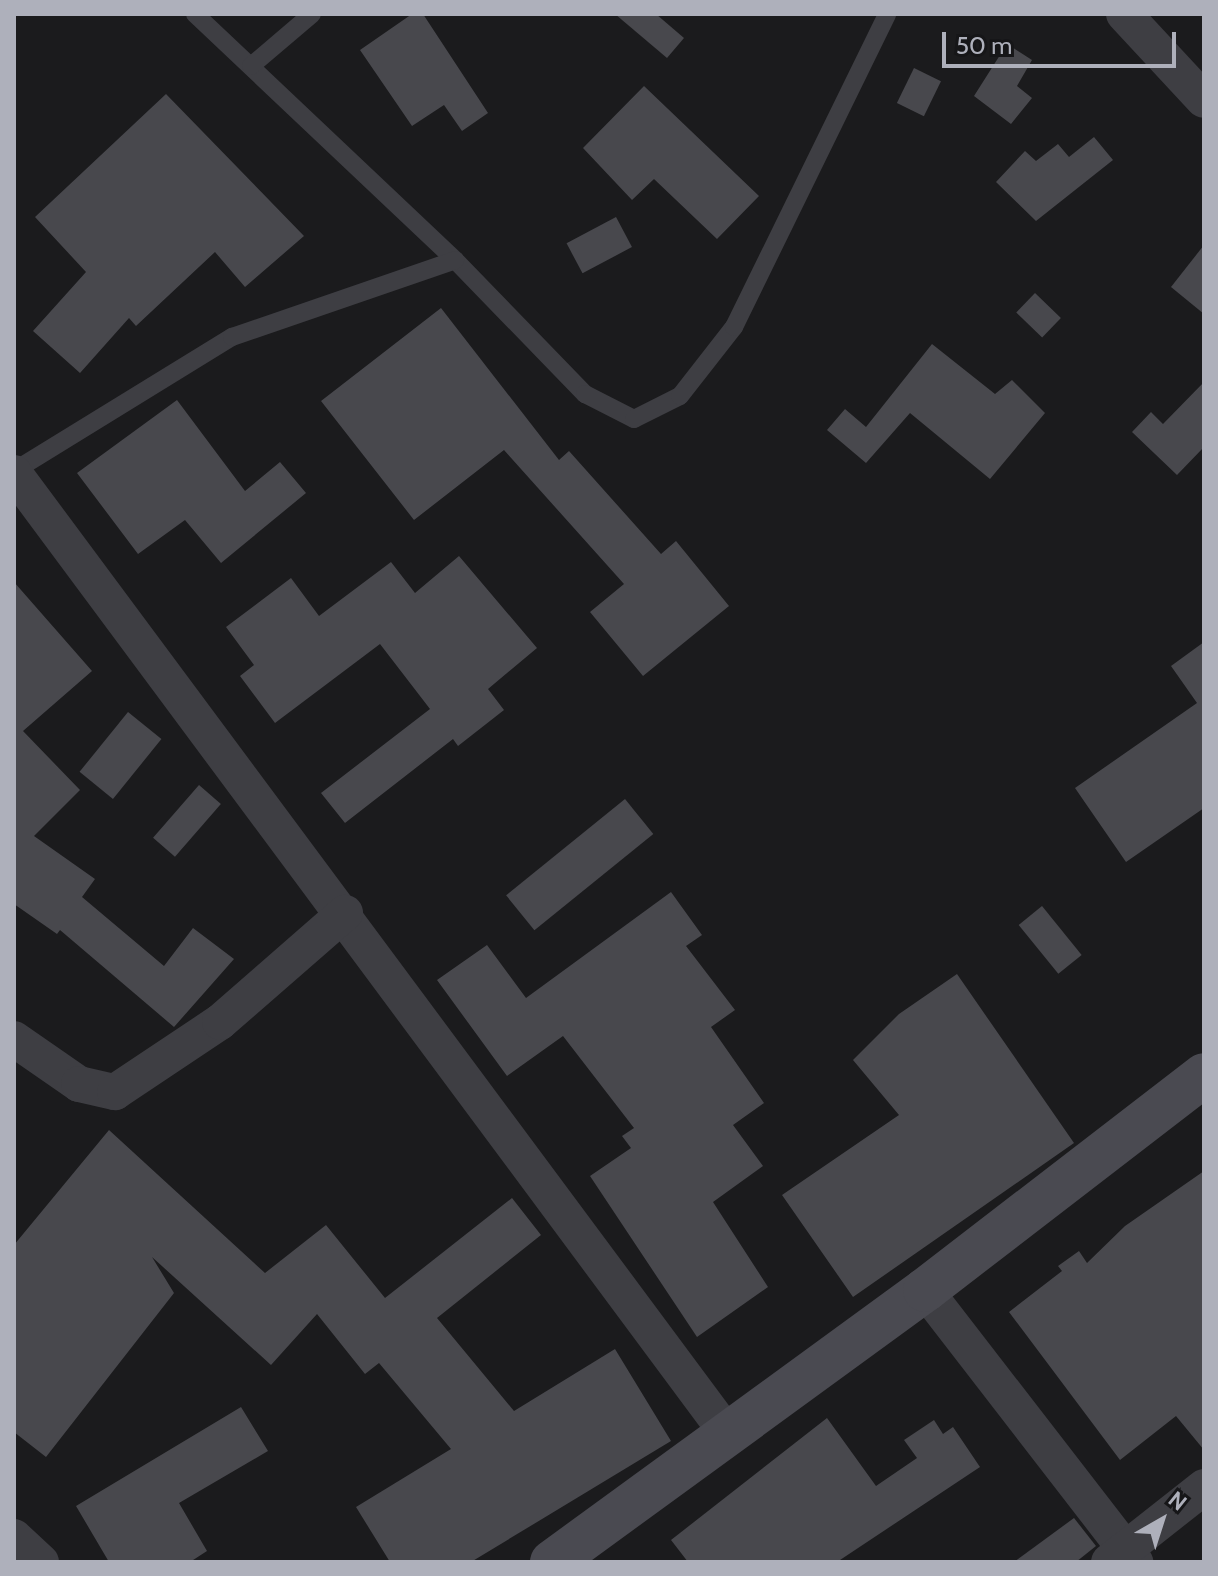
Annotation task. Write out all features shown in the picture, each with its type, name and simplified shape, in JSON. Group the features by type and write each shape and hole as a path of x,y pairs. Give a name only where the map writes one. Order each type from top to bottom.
{"street":[{"path":"1124,14 1204,100"},
{"path":"14,472 345,913 727,1433"},
{"path":"14,1039 79,1084 115,1092 220,1022 345,913"},
{"path":"552,1562 925,1290 1204,1075"},
{"path":"925,1290 1123,1558 1204,1487"},
{"path":"14,1537 41,1562"}],"lane":[{"path":"195,14 455,260 585,394 634,419 680,396 734,327 887,14"},
{"path":"251,66 312,14"},
{"path":"14,472 232,337 455,260"}],"building":[{"path":"412,14 423,14 488,113 462,131 444,105 412,126 360,50"},
{"path":"615,14 656,14 684,38 667,58"},
{"path":"1007,44 1032,60 1017,86 1032,98 1011,124 974,96"},
{"path":"914,68 941,81 924,116 897,103"},
{"path":"644,86 759,196 717,239 654,179 632,200 583,148"},
{"path":"166,94 304,236 245,287 215,252 136,326 129,318 80,373 33,331 86,272 35,217"},
{"path":"1094,137 1113,160 1036,221 996,182 1025,151 1036,161 1058,144 1069,157"},
{"path":"616,217 632,247 583,273 567,243"},
{"path":"1204,245 1204,314 1171,287"},
{"path":"1035,293 1061,318 1042,337 1016,312"},
{"path":"441,308 559,460 569,451 661,554 676,541 729,606 643,676 590,612 624,584 504,450 414,520 321,401"},
{"path":"932,344 995,394 1012,380 1045,413 990,479 910,413 866,463 827,430 845,409 866,427"},
{"path":"1204,382 1204,447 1177,475 1132,432 1151,412 1163,424"},
{"path":"177,400 245,491 280,462 306,493 221,563 185,520 138,554 77,473"},
{"path":"459,556 537,648 488,689 504,710 458,746 453,739 345,823 321,793 430,709 380,644 275,723 240,676 254,665 226,627 291,578 319,616 391,562 415,593"},
{"path":"14,582 92,671 23,731 80,790 34,836 95,879 82,897 164,966 193,928 234,959 174,1027 60,930 57,934 14,904"},
{"path":"1204,642 1204,808 1126,862 1075,788 1197,703 1171,666"},
{"path":"128,712 161,739 113,799 80,772"},
{"path":"199,785 221,804 175,857 153,838"},
{"path":"625,799 653,834 534,930 506,895"},
{"path":"671,892 702,935 686,946 735,1010 711,1027 764,1103 733,1125 763,1166 713,1202 768,1287 697,1337 590,1176 631,1148 622,1136 634,1128 563,1036 507,1076 437,980 487,945 526,998"},
{"path":"1042,906 1082,955 1058,974 1019,925"},
{"path":"957,974 1074,1143 853,1297 782,1195 899,1115 853,1060 899,1014"},
{"path":"109,1130 265,1273 326,1225 385,1298 512,1198 541,1235 437,1318 514,1411 615,1349 671,1441 471,1562 390,1562 356,1507 451,1449 379,1363 365,1374 317,1314 271,1365 152,1257 174,1293 46,1457 14,1432 14,1245"},
{"path":"1204,1171 1204,1450 1176,1416 1120,1460 1009,1312 1062,1271 1058,1266 1079,1251 1087,1263 1125,1226"},
{"path":"241,1407 268,1451 179,1503 207,1551 190,1562 109,1562 76,1506"},
{"path":"827,1418 876,1486 917,1458 904,1440 934,1420 943,1434 953,1427 980,1467 837,1562 688,1562 671,1540"},
{"path":"1074,1518 1096,1546 1076,1562 1014,1562"}]}
